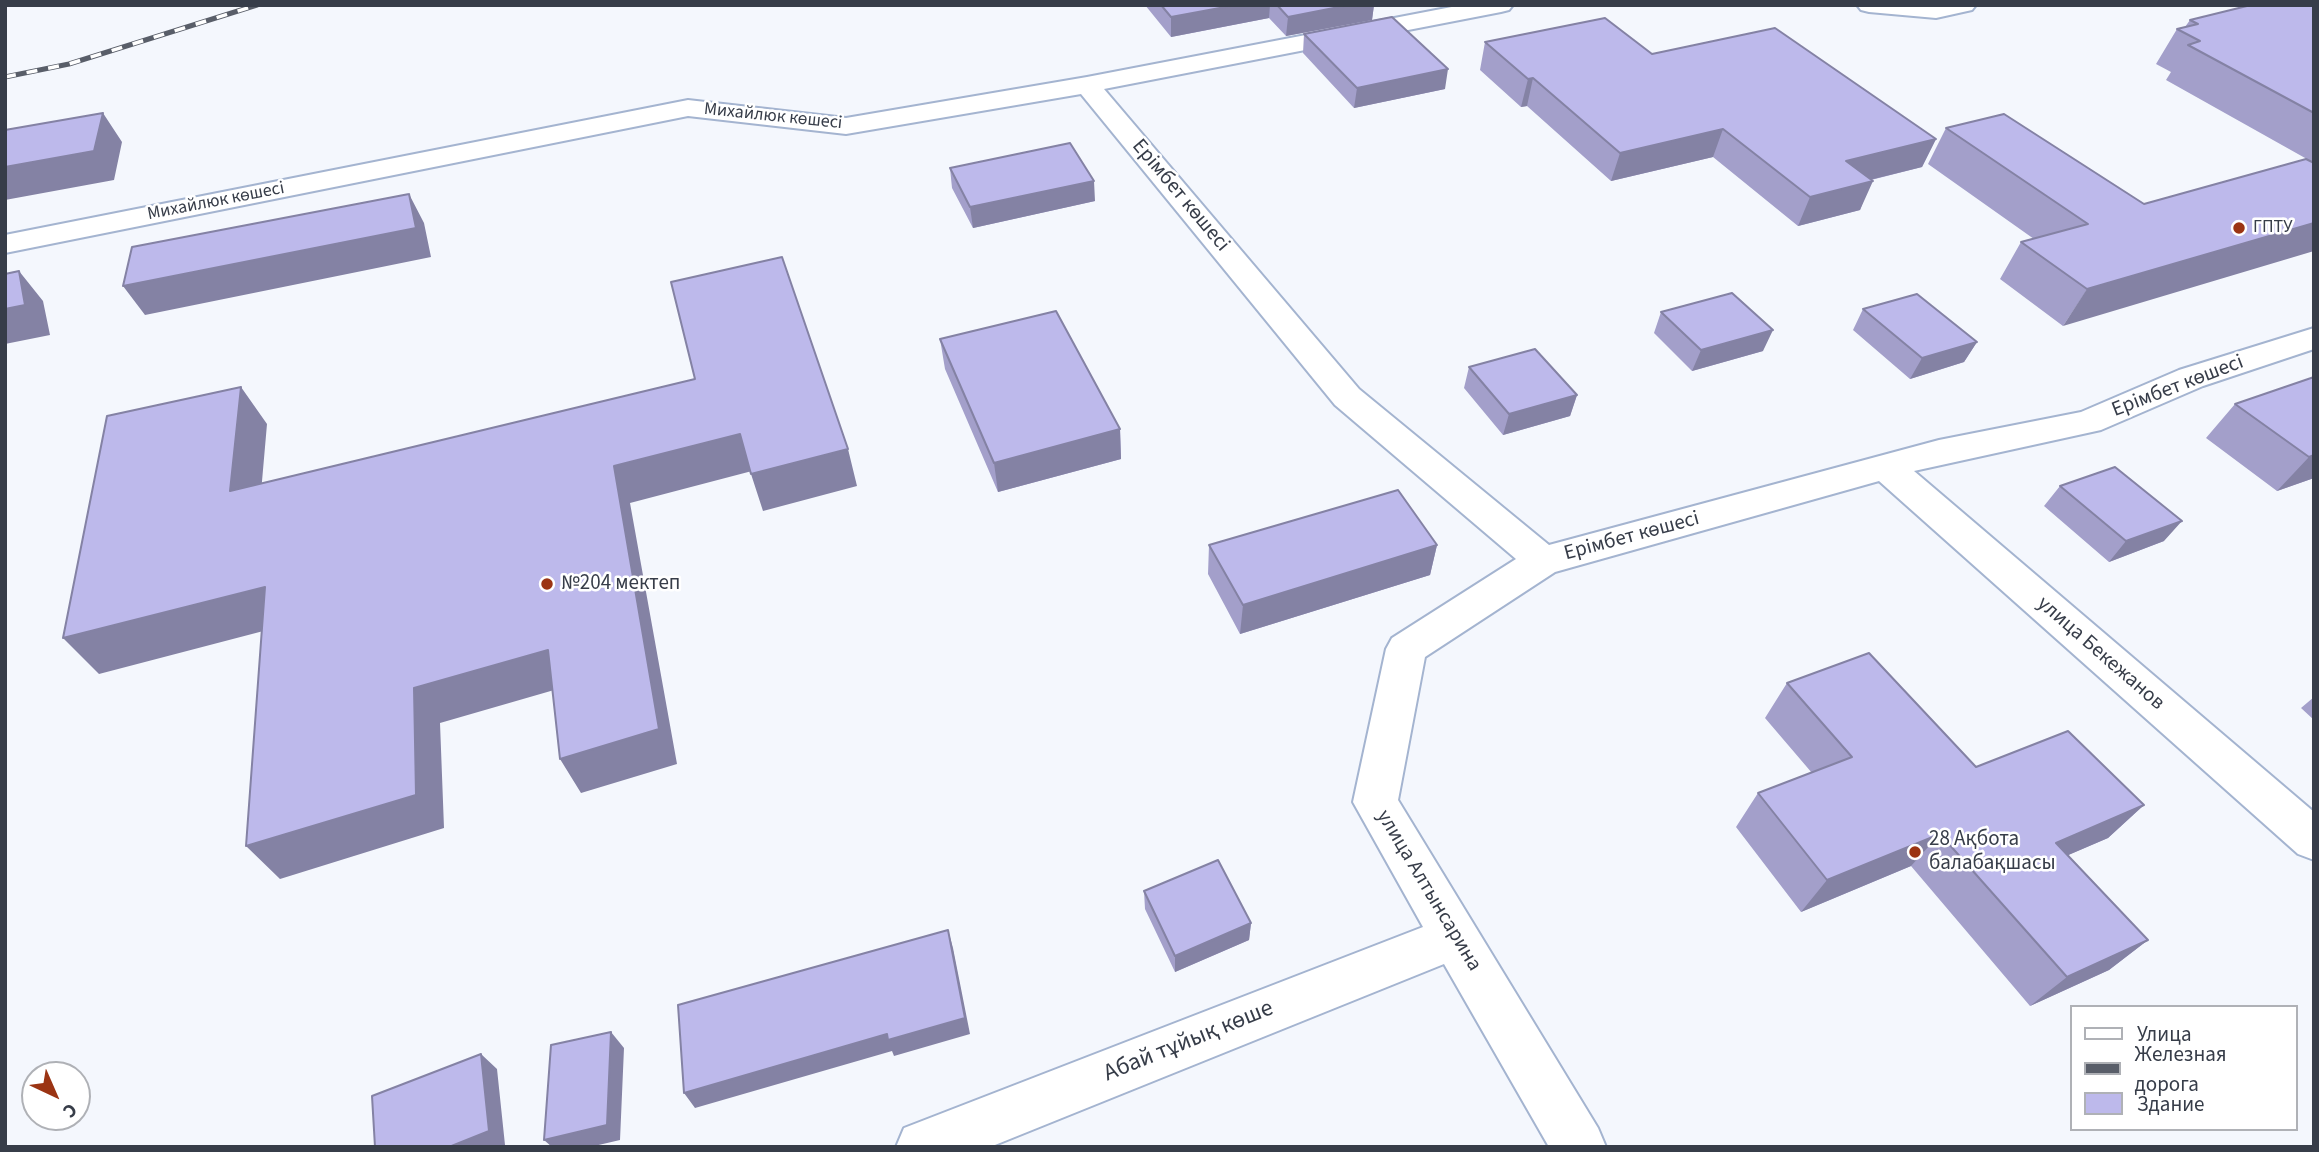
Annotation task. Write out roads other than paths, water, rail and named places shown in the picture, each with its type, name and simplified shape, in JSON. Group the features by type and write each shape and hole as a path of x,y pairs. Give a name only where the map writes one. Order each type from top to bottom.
{"street":[{"name":"Михайлюк көшесі","path":"5,244 688,108 846,126 1087,85 1500,5"},
{"path":"1869,5 1936,11 1964,5"},
{"name":"Ерімбет көшесі","path":"1087,85 1347,397 1543,561 1939,452 2089,422 2191,378 2314,338"},
{"name":"улица Бекежанов","path":"1886,467 2314,840"},
{"name":"улица Алтынсарина","path":"1543,561 1406,649 1375,802 1579,1147"},
{"name":"Абай тұйық көше","path":"931,1146 1455,937"}],"railway":[{"path":"5,77 69,64 257,5"}],"place":[{"name":"ГПТУ","path":"2239,228"},
{"name":"№204 мектеп","path":"547,584"},
{"name":"28 Ақбота балабақшасы","path":"1915,852"}]}
